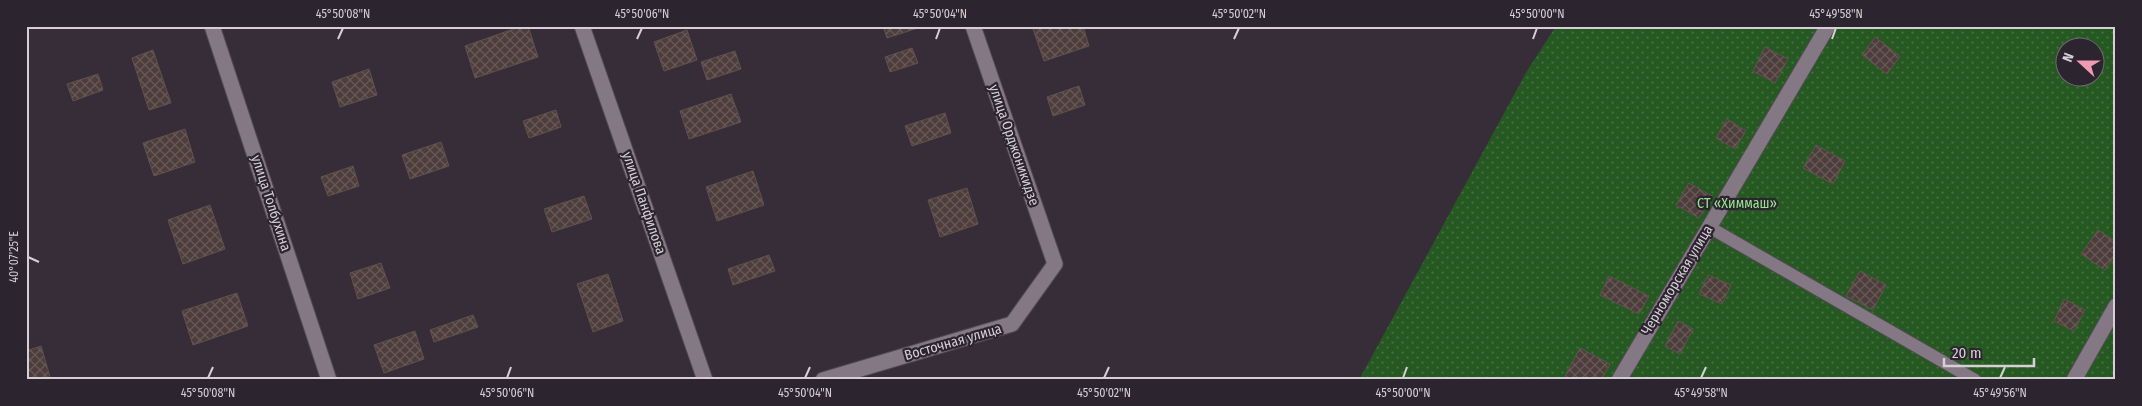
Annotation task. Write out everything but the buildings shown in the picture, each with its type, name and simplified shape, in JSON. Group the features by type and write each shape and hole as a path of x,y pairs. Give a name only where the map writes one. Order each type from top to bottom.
{"street":[{"name":"улица Толбухина","path":"212,26 329,380"},
{"name":"улица Панфилова","path":"582,26 705,380"},
{"name":"улица Орджоникидзе","path":"972,26 1055,264"},
{"name":"Черноморская улица","path":"1619,380 1828,26"},
{"name":"Восточная улица","path":"823,380 1012,324 1055,264"},
{"path":"2074,380 2116,306"}],"lane":[{"path":"1709,228 1975,380"}],"green space":[{"name":"СТ «Химмаш»","path":"1556,26 2116,26 2116,380 1359,380 1527,71"}]}
